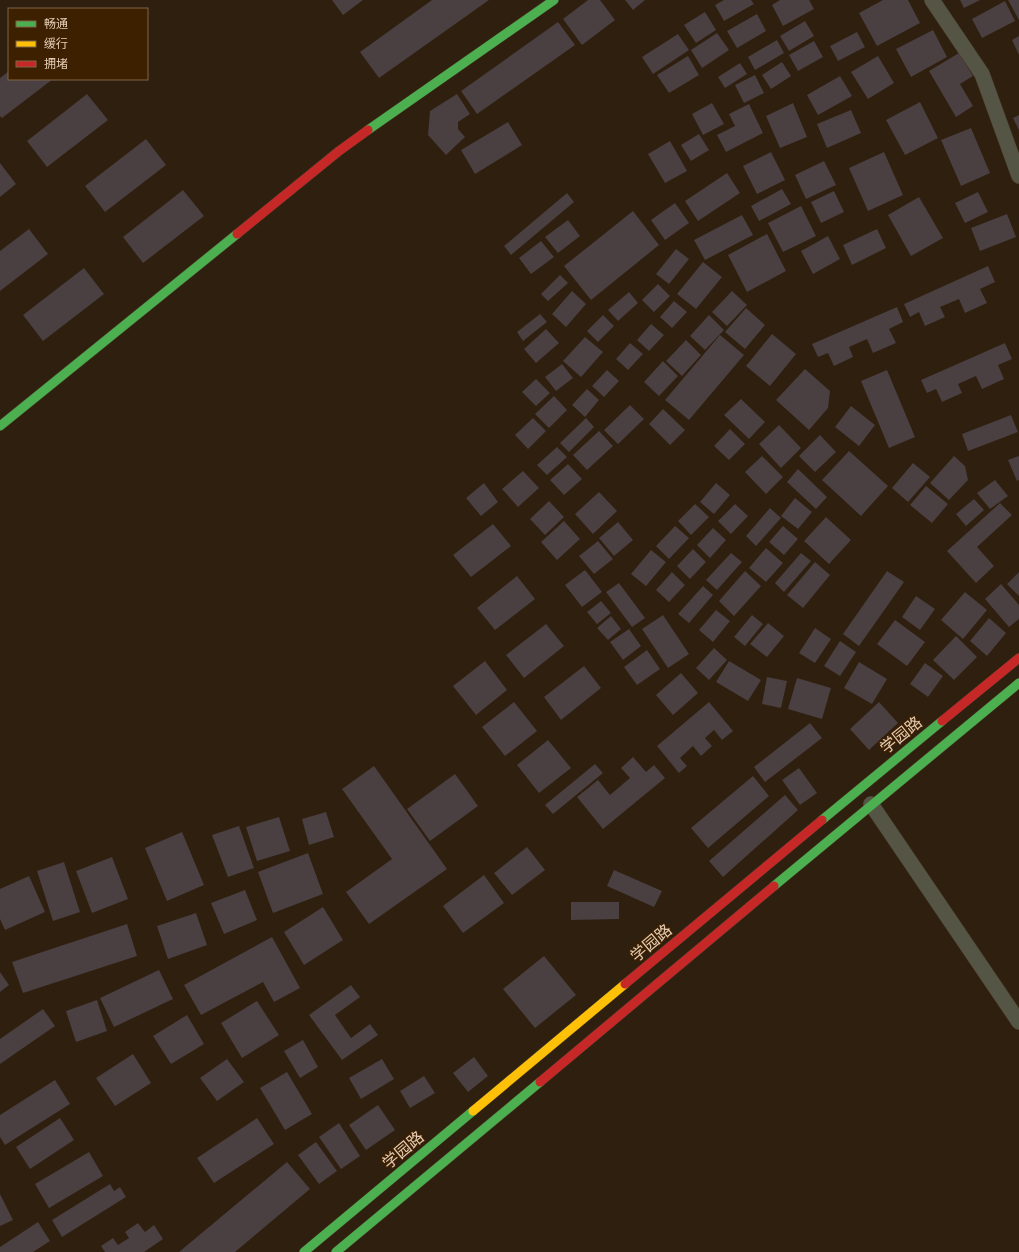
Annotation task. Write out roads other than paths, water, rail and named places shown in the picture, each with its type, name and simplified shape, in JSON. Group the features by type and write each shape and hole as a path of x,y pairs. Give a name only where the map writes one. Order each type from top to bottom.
{"main road":[{"path":"0,426 339,151 554,0"},
{"name":"学园路","path":"304,1252 859,789 1019,658"},
{"path":"336,1252 871,804 1019,683"}],"street":[{"path":"932,0 982,74 1019,176"},
{"path":"871,804 1019,1022"}]}
